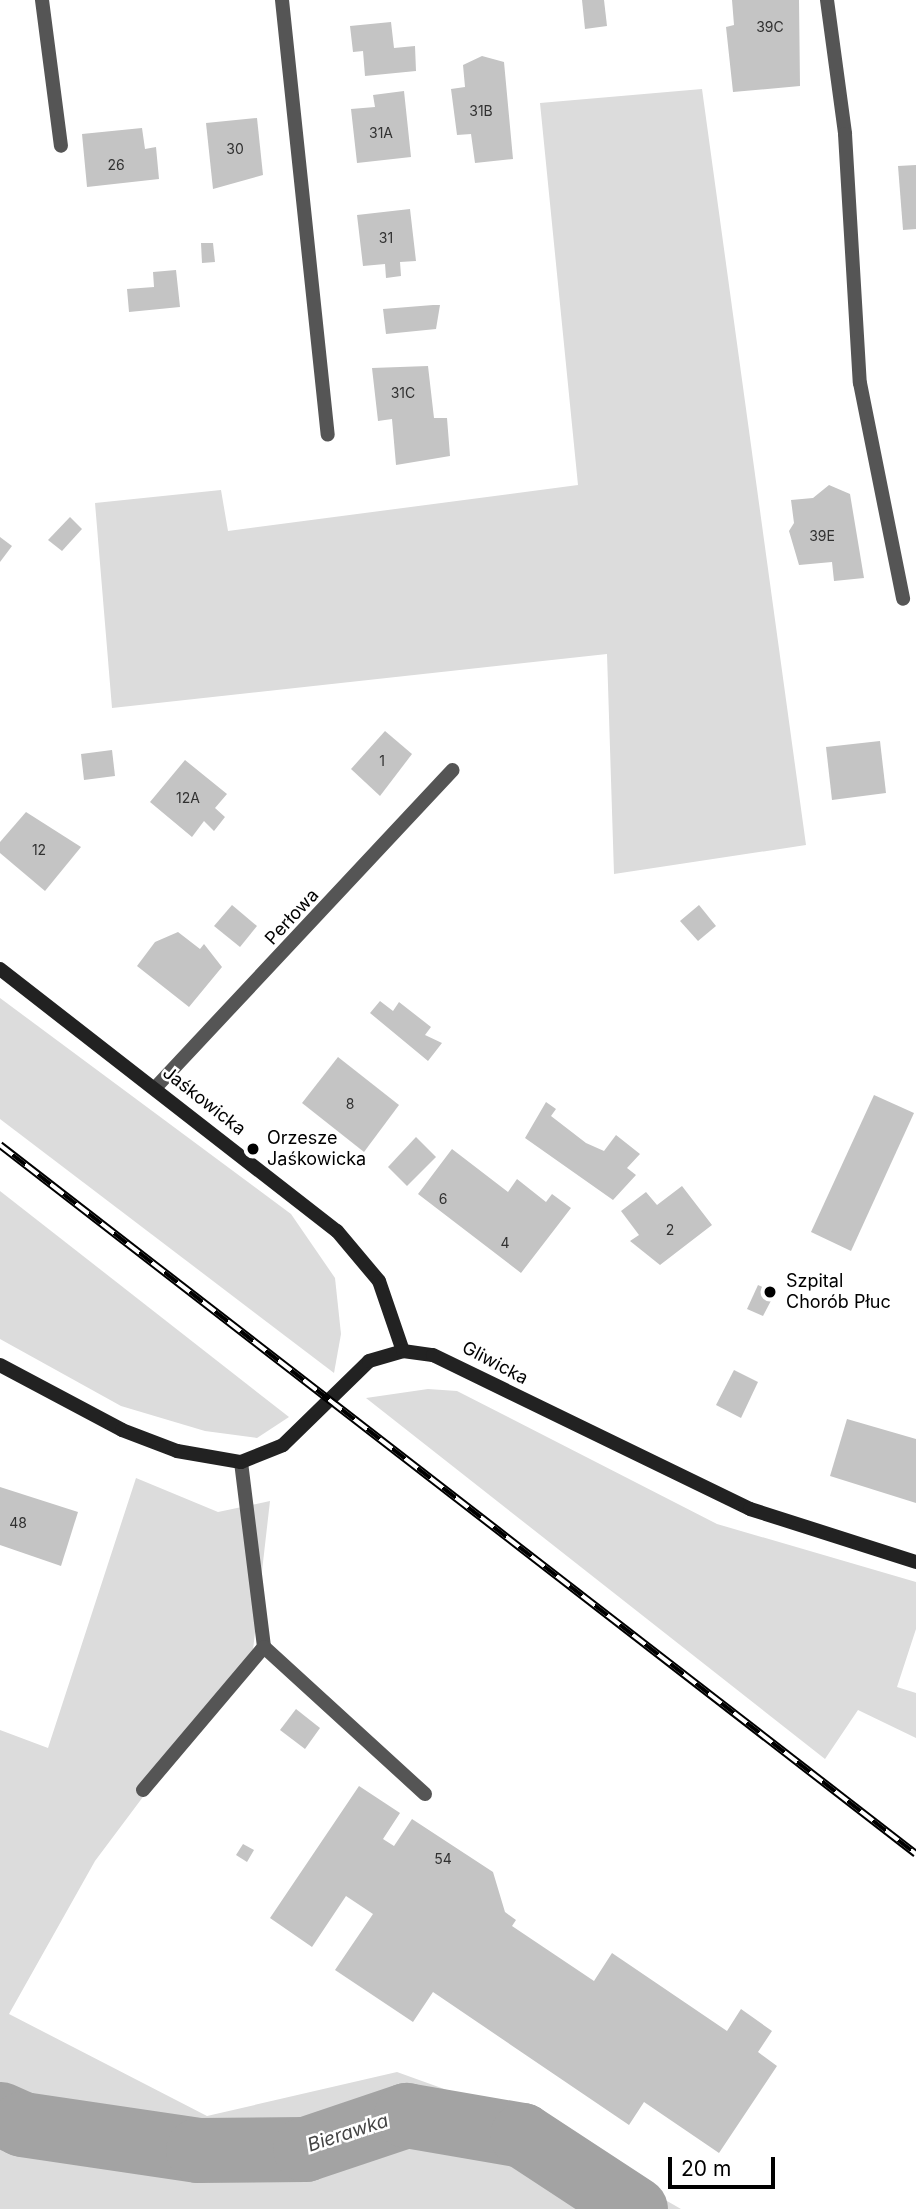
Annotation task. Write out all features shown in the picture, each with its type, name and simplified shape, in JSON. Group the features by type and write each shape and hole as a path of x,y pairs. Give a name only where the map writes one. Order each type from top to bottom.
{"main road":[{"name":"Jaśkowicka","path":"0,969 156,1087 364,1258 403,1351"},
{"name":"Gliwicka","path":"241,1462 283,1445 369,1361 403,1351 463,1364 602,1442 750,1508 916,1562"},
{"path":"0,1365 122,1430 177,1451 241,1462"}],"lane":[{"path":"42,0 61,146"},
{"path":"282,0 328,435"},
{"path":"827,0 845,134 860,383 903,599"},
{"name":"Perłowa","path":"156,1087 453,771"},
{"path":"241,1462 264,1647 425,1794"},
{"path":"143,1790 264,1647"}],"shaded area":[{"path":"702,89 806,845 614,874 607,654 112,708 95,503 221,490 228,531 578,485 540,103"},
{"path":"0,998 291,1214 335,1278 341,1334 334,1373 0,1119"},
{"path":"0,1191 289,1417 257,1438 205,1431 121,1406 0,1339"},
{"path":"428,1389 457,1391 717,1524 916,1582 916,1629 897,1687 916,1693 916,1738 858,1710 825,1759 366,1398"},
{"path":"136,1478 218,1512 270,1501 253,1650 95,1861 9,2014 207,2116 397,2072 519,2116 681,2209 0,2209 0,1730 48,1748"}],"building":[{"path":"582,0 604,0 607,26 585,29"},
{"path":"732,0 799,0 800,86 733,92 726,27 734,25"},
{"path":"391,22 394,48 415,46 416,71 365,76 363,51 353,52 350,26"},
{"path":"482,56 504,62 513,159 475,163 471,134 457,135 451,89 465,87 463,65"},
{"path":"404,91 411,157 357,163 351,109 375,107 373,95"},
{"path":"257,118 263,175 213,189 206,123"},
{"path":"142,128 145,149 156,147 159,179 87,187 82,134"},
{"path":"916,165 916,229 903,230 898,166"},
{"path":"410,209 416,261 400,262 401,276 386,278 385,264 363,266 357,215"},
{"path":"201,243 213,243 215,262 202,263"},
{"path":"176,270 180,307 129,312 127,289 154,287 153,272"},
{"path":"440,305 436,329 386,334 383,309"},
{"path":"428,366 434,418 447,418 450,456 396,465 392,419 378,421 372,368"},
{"path":"829,485 850,494 864,578 834,581 832,562 799,565 789,531 794,523 791,500 813,498"},
{"path":"70,517 82,529 62,551 48,540"},
{"path":"0,537 12,546 0,562"},
{"path":"385,731 412,754 380,796 351,769"},
{"path":"880,741 886,793 832,800 826,747"},
{"path":"112,750 115,776 84,780 81,754"},
{"path":"185,760 227,794 215,808 225,817 214,831 204,821 192,837 150,802"},
{"path":"26,812 81,847 45,891 0,853 0,842"},
{"path":"232,905 257,926 240,947 214,926"},
{"path":"699,905 716,926 698,941 680,921"},
{"path":"178,932 200,949 204,944 222,967 189,1007 137,966 155,942"},
{"path":"380,1001 393,1011 399,1002 431,1027 425,1035 442,1043 428,1061 370,1013"},
{"path":"338,1057 399,1105 364,1152 302,1103"},
{"path":"874,1095 914,1113 851,1251 811,1232"},
{"path":"546,1102 556,1109 551,1116 586,1143 604,1151 616,1135 640,1154 627,1168 636,1175 613,1200 525,1138"},
{"path":"416,1137 436,1157 407,1186 388,1167"},
{"path":"452,1149 508,1192 517,1179 546,1202 552,1194 571,1208 521,1273 418,1194"},
{"path":"682,1186 712,1225 660,1265 630,1241 639,1235 621,1211 646,1192 657,1205"},
{"path":"758,1285 775,1293 763,1316 747,1309"},
{"path":"734,1370 758,1382 741,1418 716,1405"},
{"path":"847,1419 916,1439 916,1503 830,1476"},
{"path":"0,1487 78,1512 61,1566 0,1545"},
{"path":"296,1709 320,1728 305,1749 280,1730"},
{"path":"359,1786 400,1813 383,1839 394,1846 412,1819 493,1872 505,1912 516,1920 512,1926 594,1981 612,1953 727,2031 741,2009 772,2031 758,2052 777,2066 719,2153 644,2102 629,2125 433,1992 413,2022 335,1970 373,1914 346,1896 312,1947 270,1918"},
{"path":"243,1844 254,1850 247,1862 236,1855"}],"waterway":[{"name":"Bierawka","path":"0,2114 22,2124 198,2150 305,2149 406,2115 522,2135 635,2209"}],"railway":[{"path":"0,1145 916,1854"}],"place":[{"name":"Orzesze Jaśkowicka","path":"253,1149"},
{"name":"Szpital Chorób Płuc","path":"770,1292"}]}
